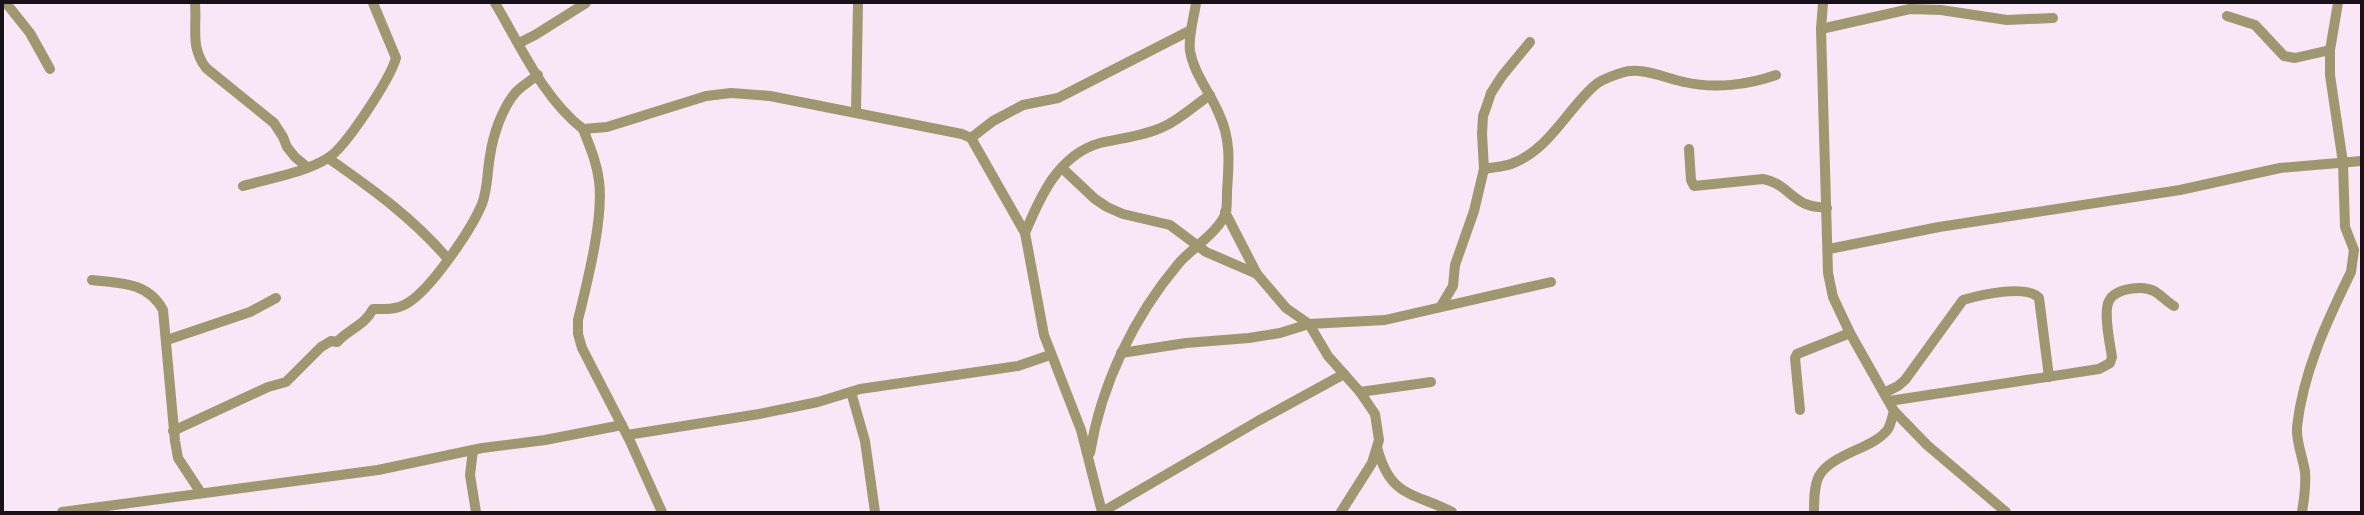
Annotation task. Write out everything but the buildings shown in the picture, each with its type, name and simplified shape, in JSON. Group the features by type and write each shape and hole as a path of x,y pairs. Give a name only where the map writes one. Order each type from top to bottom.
{"street":[{"path":"6,3 26,26 50,69"},
{"path":"195,3 195,50 200,61 206,68 274,123 291,152 307,167"},
{"path":"243,186 307,167 328,158 355,129 394,63 394,51 373,3"},
{"path":"495,3 538,75 563,111 583,129 595,156 600,183 600,213 578,320 578,334 582,348 625,430 662,512"},
{"path":"519,43 540,33 586,3"},
{"path":"856,112 858,3"},
{"path":"1089,456 1099,409 1122,353 1155,295 1180,263 1198,244 1208,237 1226,212 1230,169 1228,142 1219,114 1210,95 1194,69 1190,50 1196,3"},
{"path":"1823,3 1821,29 1828,273 1833,297 1850,333 1894,412 1927,445 2006,512"},
{"path":"2302,512 2305,473 2298,444 2297,427 2305,383 2311,360 2351,272 2357,249 2345,227 2343,163 2330,75 2330,50 2338,3"},
{"path":"1821,29 1910,9 1941,10 2008,20 2053,18"},
{"path":"2227,16 2255,26 2284,56 2295,58 2330,50"},
{"path":"971,138 993,121 1023,105 1058,98 1192,30"},
{"path":"1441,306 1452,286 1455,265 1474,211 1484,169 1483,116 1491,93 1502,76 1530,42"},
{"path":"1484,169 1510,164 1534,150 1550,138 1594,85 1623,72 1637,71 1656,74 1706,86 1746,83 1776,75"},
{"path":"173,431 268,387 286,382 321,347 331,341 337,342 351,330 362,325 373,309 388,309 405,304 436,277 447,258 460,242 482,204 487,188 490,155 498,125 507,105 517,92 538,75"},
{"path":"583,129 607,127 706,96 731,93 770,96 856,112 962,134 971,138 1025,233 1044,336 1081,430 1089,456 1102,512 1258,421 1344,374"},
{"path":"1025,233 1047,184 1076,155 1098,144 1149,132 1165,126 1210,95"},
{"path":"1689,149 1691,180 1694,186 1763,179 1779,184 1801,202 1809,206 1827,208"},
{"path":"328,158 382,196 405,216 447,258"},
{"path":"1828,249 1938,227 2180,190 2280,168 2361,161"},
{"path":"1062,168 1094,199 1107,207 1123,214 1170,226 1213,255 1257,274"},
{"path":"1226,212 1257,274 1286,308 1309,324 1328,356 1360,392 1374,414 1379,440 1372,463 1341,512"},
{"path":"92,280 132,284 151,293 163,310 173,431 178,458 201,493"},
{"path":"1122,353 1186,343 1249,338 1280,333 1309,324 1385,320 1551,282"},
{"path":"1886,397 2099,369 2110,363 2112,357 2107,309 2108,301 2113,296 2126,290 2148,289 2159,294 2174,306"},
{"path":"1886,397 1905,380 1963,300 1995,293 2024,291 2032,292 2039,298 2049,376"},
{"path":"166,340 250,312 276,298"},
{"path":"1800,410 1795,358 1798,354 1850,333"},
{"path":"62,512 378,470 473,450 759,414 818,402 851,392 922,379 1018,366 1050,354"},
{"path":"1360,392 1431,382"},
{"path":"851,392 865,441 875,512"},
{"path":"1814,512 1816,485 1820,474 1838,460 1873,441 1887,429 1894,412"},
{"path":"1377,446 1381,462 1388,474 1402,491 1452,512"},
{"path":"473,450 470,475 476,512"}]}
